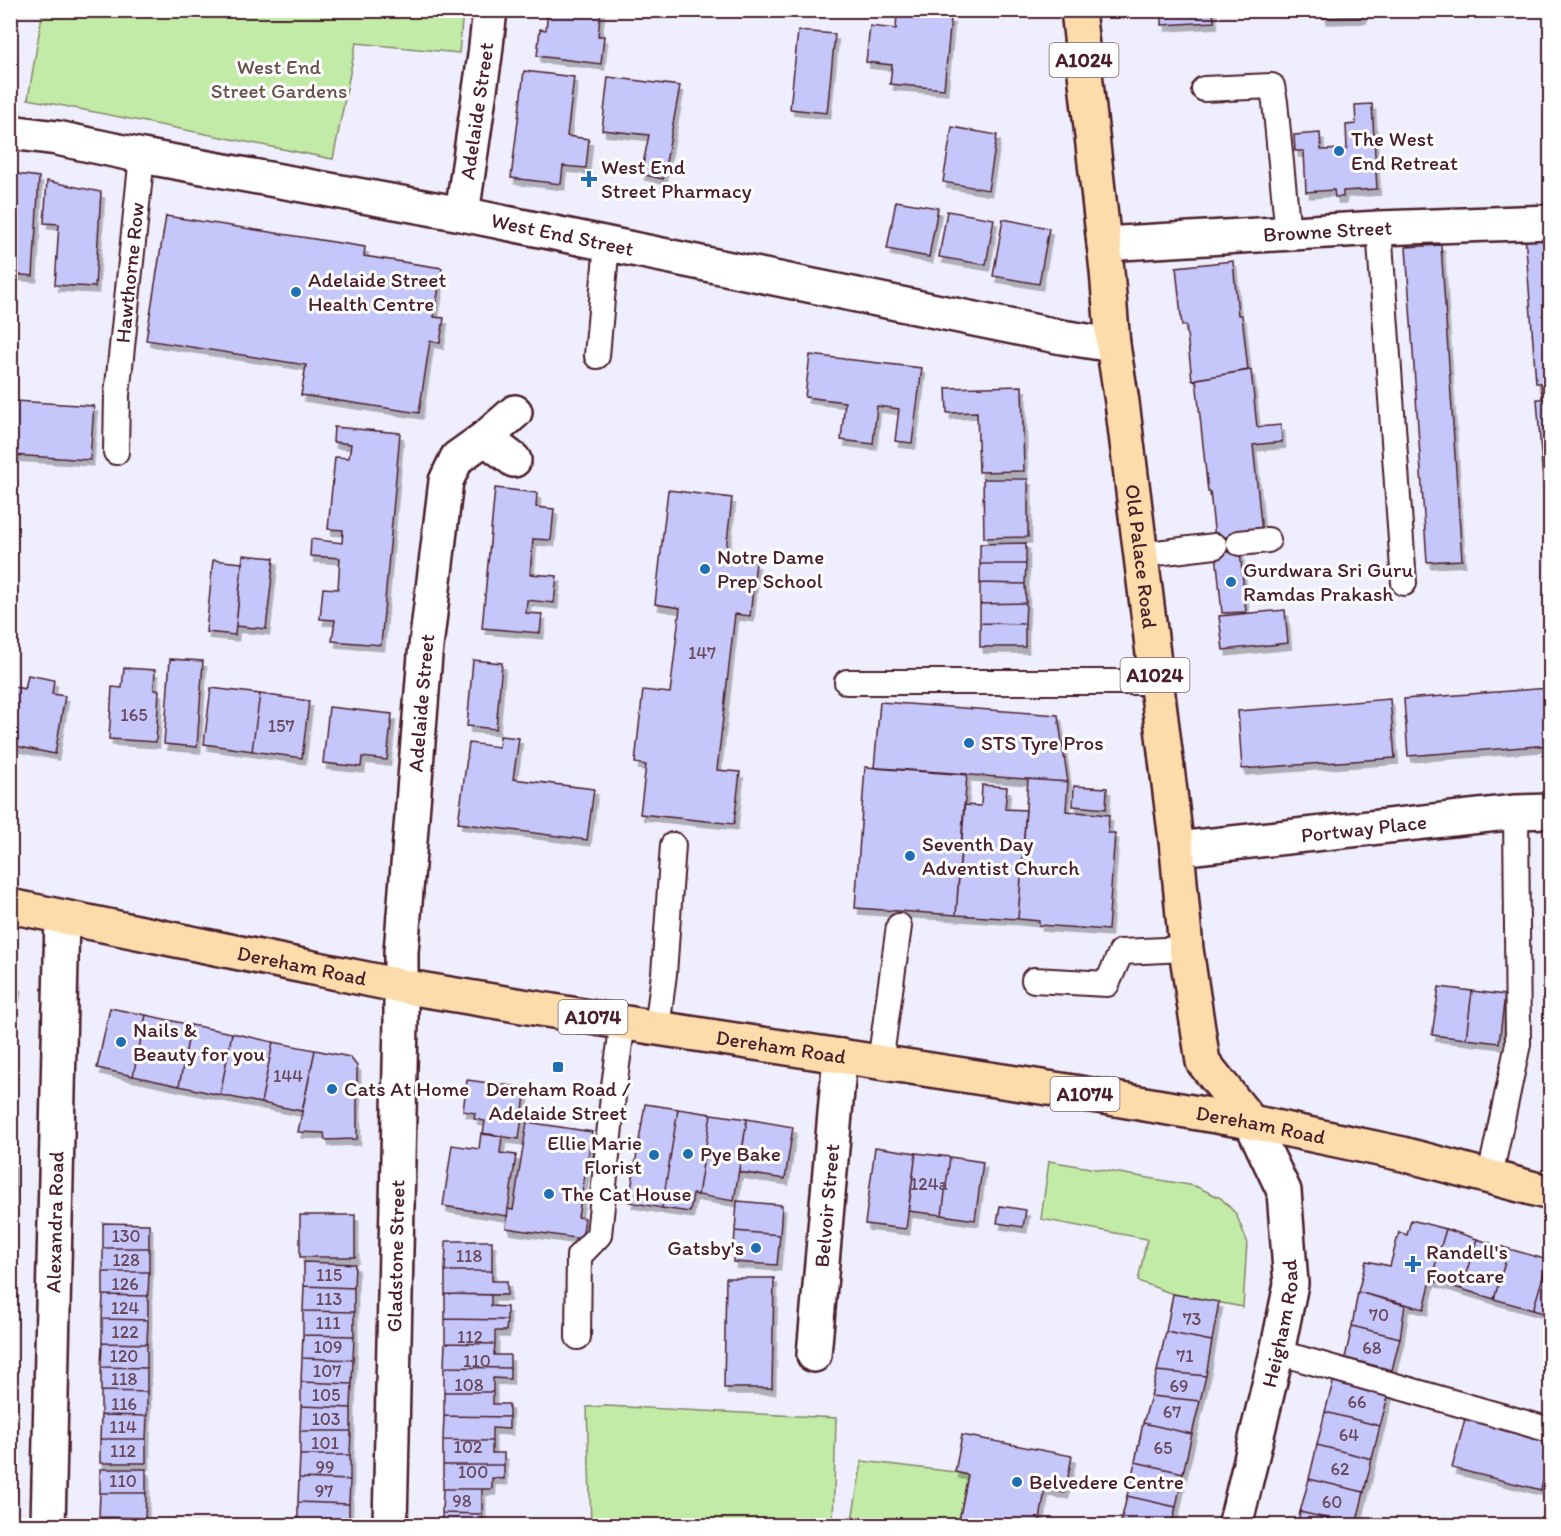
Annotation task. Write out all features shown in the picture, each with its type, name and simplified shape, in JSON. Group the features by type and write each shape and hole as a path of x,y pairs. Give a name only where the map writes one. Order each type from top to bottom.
{"main road":[{"name":"Old Palace Road","path":"1078,10 1113,345 1177,849 1186,950 1203,1062 1251,1122"},
{"name":"Dereham Road","path":"10,906 401,986 1251,1122 1403,1154 1551,1193"}],"street":[{"name":"Adelaide Street","path":"462,214 485,55 489,10"},
{"name":"West End Street","path":"10,132 57,138 142,156 462,214 1062,337 1113,345"},
{"name":"Browne Street","path":"1104,244 1379,228 1551,222"},
{"name":"Adelaide Street","path":"401,986 401,952 425,655 446,481 457,458 515,412"},
{"path":"485,438 514,460"},
{"name":"Portway Place","path":"1177,849 1516,812 1551,811"},
{"name":"Alexandra Road","path":"48,1526 62,917"},
{"name":"Gladstone Street","path":"390,1526 401,986"},
{"name":"Belvoir Street","path":"814,1355 840,1056"},
{"name":"Heigham Road","path":"1235,1526 1291,1284 1284,1191 1251,1122"}],"lane":[{"path":"1204,89 1272,86 1288,234"},
{"name":"Hawthorne Row","path":"116,452 117,390 142,156"},
{"path":"1379,228 1404,583"},
{"path":"597,356 607,243"},
{"path":"1239,543 1268,540"},
{"path":"1140,555 1215,546"},
{"path":"847,682 1156,682"},
{"path":"1490,1176 1518,1044 1516,812"},
{"path":"657,1028 664,974 674,845"},
{"path":"880,1063 899,926"},
{"path":"1034,980 1107,984 1121,952 1186,950"},
{"path":"578,1336 579,1256 600,1235 614,1086 623,1022"},
{"path":"1277,1352 1551,1430"}],"green space":[{"name":"West End Street Gardens","path":"43,10 463,11 459,53 356,43 333,159 28,99"},
{"path":"1049,1161 1195,1186 1221,1198 1236,1214 1247,1241 1243,1307 1173,1294 1138,1281 1147,1239 1041,1219"},
{"path":"607,1406 836,1418 833,1525 591,1525 587,1407"},
{"path":"862,1461 968,1475 958,1525 851,1526"}],"building":[{"path":"548,10 601,10 598,36 604,36 601,64 537,56 540,29 546,30"},
{"path":"1162,10 1213,10 1214,22 1162,25"},
{"path":"1323,10 1363,10 1363,17 1323,18"},
{"path":"897,13 951,18 944,89 890,84 892,65 866,62 870,26 896,29"},
{"path":"798,31 835,34 827,113 790,109"},
{"path":"524,71 574,77 567,136 589,139 586,168 563,166 561,184 511,178"},
{"path":"608,77 680,86 663,179 641,174 649,135 602,130"},
{"name":"The West End Retreat","path":"1372,104 1377,189 1343,191 1343,197 1335,197 1334,190 1306,192 1304,151 1295,151 1294,135 1320,133 1321,150 1347,149 1346,125 1356,124 1355,105"},
{"path":"952,127 997,135 988,190 943,182"},
{"path":"10,173 39,177 33,276 10,274"},
{"path":"47,181 101,192 95,287 55,285 59,224 44,223"},
{"path":"896,201 938,208 929,257 887,249"},
{"path":"947,211 994,219 986,265 939,257"},
{"name":"Adelaide Street Health Centre","path":"166,216 365,247 364,256 442,268 434,317 444,318 440,343 430,341 419,413 301,395 306,365 146,340"},
{"path":"1003,219 1049,228 1039,284 993,276"},
{"path":"1550,232 1550,551 1548,551 1537,399 1542,399 1541,383 1536,383 1525,234"},
{"path":"1441,245 1462,560 1427,562 1406,247"},
{"path":"1233,261 1238,315 1242,315 1248,370 1192,380 1186,325 1182,326 1176,267"},
{"path":"810,355 922,368 912,443 895,441 899,409 877,406 873,444 841,440 845,402 805,397"},
{"path":"1251,370 1257,427 1281,425 1282,442 1253,445 1262,533 1215,538 1196,379"},
{"path":"1022,386 1024,471 979,472 977,412 947,413 946,388"},
{"path":"15,401 94,406 90,460 11,455"},
{"path":"334,427 400,433 381,645 332,641 335,620 320,619 323,588 338,589 340,558 310,556 311,539 342,543 343,530 328,529 335,457 349,458 351,444 333,442"},
{"path":"983,479 1028,479 1028,537 984,538"},
{"path":"495,488 537,493 536,507 554,509 551,540 533,539 530,574 557,576 554,603 527,600 526,613 542,614 540,633 482,628"},
{"path":"668,490 732,498 725,559 756,562 750,616 735,614 717,770 740,772 734,824 640,814 646,765 635,763 643,690 670,693 680,608 655,604"},
{"path":"1026,543 1026,564 980,564 980,544"},
{"name":"Gurdwara Sri Guru Ramdas Prakash","path":"1240,551 1246,612 1222,613 1216,553"},
{"path":"243,555 274,558 266,629 236,626"},
{"path":"213,560 242,563 235,635 206,632"},
{"path":"980,564 1026,564 1025,584 980,583"},
{"path":"980,583 1025,584 1026,603 980,604"},
{"path":"1026,603 1025,624 980,623 980,604"},
{"path":"1285,610 1288,643 1223,650 1219,616"},
{"path":"980,623 1025,624 1025,647 980,647"},
{"path":"170,659 203,661 197,747 164,744"},
{"path":"473,660 502,663 496,729 467,726"},
{"path":"124,668 155,670 154,690 159,690 156,742 109,739 112,687 122,688"},
{"path":"28,675 54,680 52,694 65,696 55,754 10,745 10,686 25,689"},
{"path":"211,688 260,694 252,751 204,744"},
{"path":"1550,688 1550,745 1408,756 1404,699"},
{"path":"260,694 309,701 302,758 252,751"},
{"path":"1390,699 1395,758 1242,769 1238,711"},
{"name":"STS Tyre Pros","path":"880,702 1058,715 1068,782 874,768"},
{"path":"329,707 392,714 387,760 362,757 361,767 323,763"},
{"path":"500,736 519,738 513,779 594,789 587,840 458,823 469,743 499,747"},
{"name":"Seventh Day Adventist Church","path":"865,767 967,774 956,915 855,908"},
{"path":"1028,779 1068,782 1066,811 1109,815 1108,833 1115,833 1108,930 1039,925 1039,921 1018,919"},
{"path":"982,785 1007,787 1005,809 1026,810 1018,919 956,915 964,805 981,806"},
{"path":"1074,786 1107,788 1106,809 1073,806"},
{"path":"10,984 18,985 10,1017"},
{"path":"1439,987 1472,991 1466,1039 1432,1035"},
{"path":"1472,991 1505,995 1499,1043 1466,1039"},
{"name":"Nails & Beauty for you","path":"110,1008 146,1015 133,1076 97,1068"},
{"path":"146,1015 191,1025 179,1086 133,1076"},
{"path":"191,1025 232,1033 220,1095 179,1086"},
{"path":"232,1033 273,1042 261,1103 220,1095"},
{"path":"273,1042 315,1050 302,1111 261,1103"},
{"name":"Cats At Home","path":"315,1050 350,1057 357,1066 357,1139 325,1140 324,1133 298,1132"},
{"path":"467,1080 526,1088 519,1139 483,1134 485,1121 474,1119 475,1113 463,1111"},
{"name":"Ellie Marie Florist","path":"645,1104 678,1109 662,1208 629,1202"},
{"name":"Pye Bake","path":"678,1109 711,1114 698,1195 693,1194 690,1212 662,1208"},
{"path":"711,1114 747,1119 734,1201 698,1195"},
{"path":"747,1119 793,1127 785,1179 739,1172"},
{"name":"The Cat House","path":"527,1122 592,1132 578,1217 585,1218 582,1239 506,1228 508,1209 513,1210"},
{"path":"481,1133 502,1136 500,1153 516,1155 507,1216 443,1206 452,1145 479,1149"},
{"path":"875,1147 916,1153 906,1229 865,1224"},
{"path":"916,1153 950,1157 942,1215 908,1211"},
{"path":"950,1157 983,1162 975,1220 942,1215"},
{"path":"10,1161 13,1161 13,1186 10,1186"},
{"path":"10,1186 13,1186 12,1219 10,1219"},
{"path":"737,1201 782,1205 780,1235 735,1231"},
{"path":"1000,1206 1026,1210 1023,1227 997,1223"},
{"path":"300,1215 355,1215 355,1257 300,1257"},
{"name":"Randell's Footcare","path":"1411,1220 1446,1229 1424,1309 1358,1292 1366,1261 1390,1266 1399,1232 1407,1235"},
{"path":"103,1223 149,1224 149,1248 103,1248"},
{"path":"1446,1229 1477,1239 1461,1289 1431,1280"},
{"name":"Gatsby's","path":"735,1231 780,1235 777,1265 733,1262"},
{"path":"1477,1239 1509,1249 1494,1299 1461,1289"},
{"path":"446,1241 492,1241 492,1271 445,1271"},
{"path":"103,1248 149,1248 149,1272 103,1272"},
{"path":"1509,1249 1548,1260 1533,1310 1494,1299"},
{"path":"1548,1260 1550,1261 1550,1315 1533,1310"},
{"path":"304,1262 355,1264 354,1288 304,1286"},
{"path":"445,1271 492,1271 492,1281 507,1281 507,1295 445,1294"},
{"path":"103,1272 149,1272 148,1296 103,1295"},
{"path":"726,1278 774,1278 772,1388 724,1388"},
{"path":"304,1286 354,1288 354,1312 303,1311"},
{"path":"1358,1292 1405,1305 1400,1338 1352,1326"},
{"path":"445,1294 491,1295 491,1306 507,1307 507,1320 445,1319"},
{"path":"1173,1294 1219,1302 1212,1341 1166,1332"},
{"path":"103,1295 148,1296 148,1320 102,1319"},
{"path":"303,1311 354,1312 354,1336 303,1335"},
{"path":"102,1319 148,1320 147,1344 102,1343"},
{"path":"445,1319 507,1320 506,1331 495,1331 495,1344 445,1343"},
{"path":"1352,1326 1400,1338 1392,1370 1345,1358"},
{"path":"1166,1332 1212,1341 1206,1376 1157,1371"},
{"path":"303,1335 354,1336 353,1360 302,1358"},
{"path":"102,1343 147,1344 147,1368 101,1367"},
{"path":"445,1343 495,1344 494,1355 510,1355 510,1368 444,1367"},
{"path":"302,1358 353,1360 352,1384 301,1382"},
{"path":"101,1367 147,1368 147,1392 101,1391"},
{"path":"444,1367 510,1368 510,1379 493,1378 493,1392 444,1392"},
{"path":"1157,1371 1206,1376 1200,1401 1151,1396"},
{"path":"1334,1379 1389,1393 1380,1426 1325,1412"},
{"path":"301,1382 352,1384 351,1408 301,1406"},
{"path":"101,1391 147,1392 147,1416 101,1415"},
{"path":"444,1392 493,1392 493,1404 509,1404 509,1417 444,1416"},
{"path":"1151,1396 1200,1401 1192,1434 1143,1423"},
{"path":"301,1406 351,1408 351,1431 300,1431"},
{"path":"1325,1412 1380,1426 1372,1459 1317,1445"},
{"path":"101,1415 147,1416 146,1439 100,1439"},
{"path":"1466,1415 1550,1436 1550,1451 1541,1490 1452,1468"},
{"path":"444,1416 509,1417 509,1429 492,1428 492,1441 443,1440"},
{"path":"1143,1423 1192,1434 1183,1473 1135,1462"},
{"path":"300,1431 351,1431 350,1455 300,1455"},
{"name":"Belvedere Centre","path":"962,1435 1072,1456 1065,1493 1045,1490 1039,1526 958,1526 968,1475 955,1472"},
{"path":"100,1439 146,1439 146,1463 100,1463"},
{"path":"443,1440 492,1441 492,1453 504,1453 504,1465 443,1465"},
{"path":"1317,1445 1372,1459 1364,1492 1309,1479"},
{"path":"10,1449 14,1449 13,1473 10,1473"},
{"path":"300,1455 350,1455 350,1480 299,1478"},
{"path":"1135,1462 1183,1473 1176,1507 1127,1496"},
{"path":"443,1465 504,1465 504,1479 492,1478 492,1489 443,1489"},
{"path":"100,1469 146,1469 146,1493 100,1493"},
{"path":"10,1473 13,1473 13,1497 10,1497"},
{"path":"299,1478 350,1480 349,1504 298,1502"},
{"path":"1309,1479 1364,1492 1356,1525 1300,1512"},
{"path":"443,1489 482,1489 482,1514 442,1513"},
{"path":"100,1493 146,1493 145,1518 99,1517"},
{"path":"1127,1496 1176,1507 1171,1526 1120,1526"},
{"path":"298,1502 349,1504 349,1526 298,1526"},
{"path":"1300,1512 1356,1525 1357,1526 1297,1526"},
{"path":"442,1513 482,1514 482,1526 442,1526"},
{"path":"99,1517 145,1518 145,1526 99,1526"},
{"path":"1444,1518 1471,1526 1442,1526"}],"place":[{"name":"The West End Retreat","path":"1339,151"},
{"name":"West End Street Pharmacy","path":"589,179"},
{"name":"Adelaide Street Health Centre","path":"296,292"},
{"name":"Notre Dame Prep School","path":"705,569"},
{"name":"Gurdwara Sri Guru Ramdas Prakash","path":"1231,582"},
{"name":"STS Tyre Pros","path":"969,743"},
{"name":"Seventh Day Adventist Church","path":"910,856"},
{"name":"Nails & Beauty for you","path":"121,1042"},
{"name":"Dereham Road / Adelaide Street","path":"558,1067"},
{"name":"Cats At Home","path":"332,1089"},
{"name":"Pye Bake","path":"688,1154"},
{"name":"Ellie Marie Florist","path":"654,1155"},
{"name":"The Cat House","path":"549,1194"},
{"name":"Gatsby's","path":"756,1248"},
{"name":"Randell's Footcare","path":"1413,1264"},
{"name":"Belvedere Centre","path":"1017,1482"}]}
